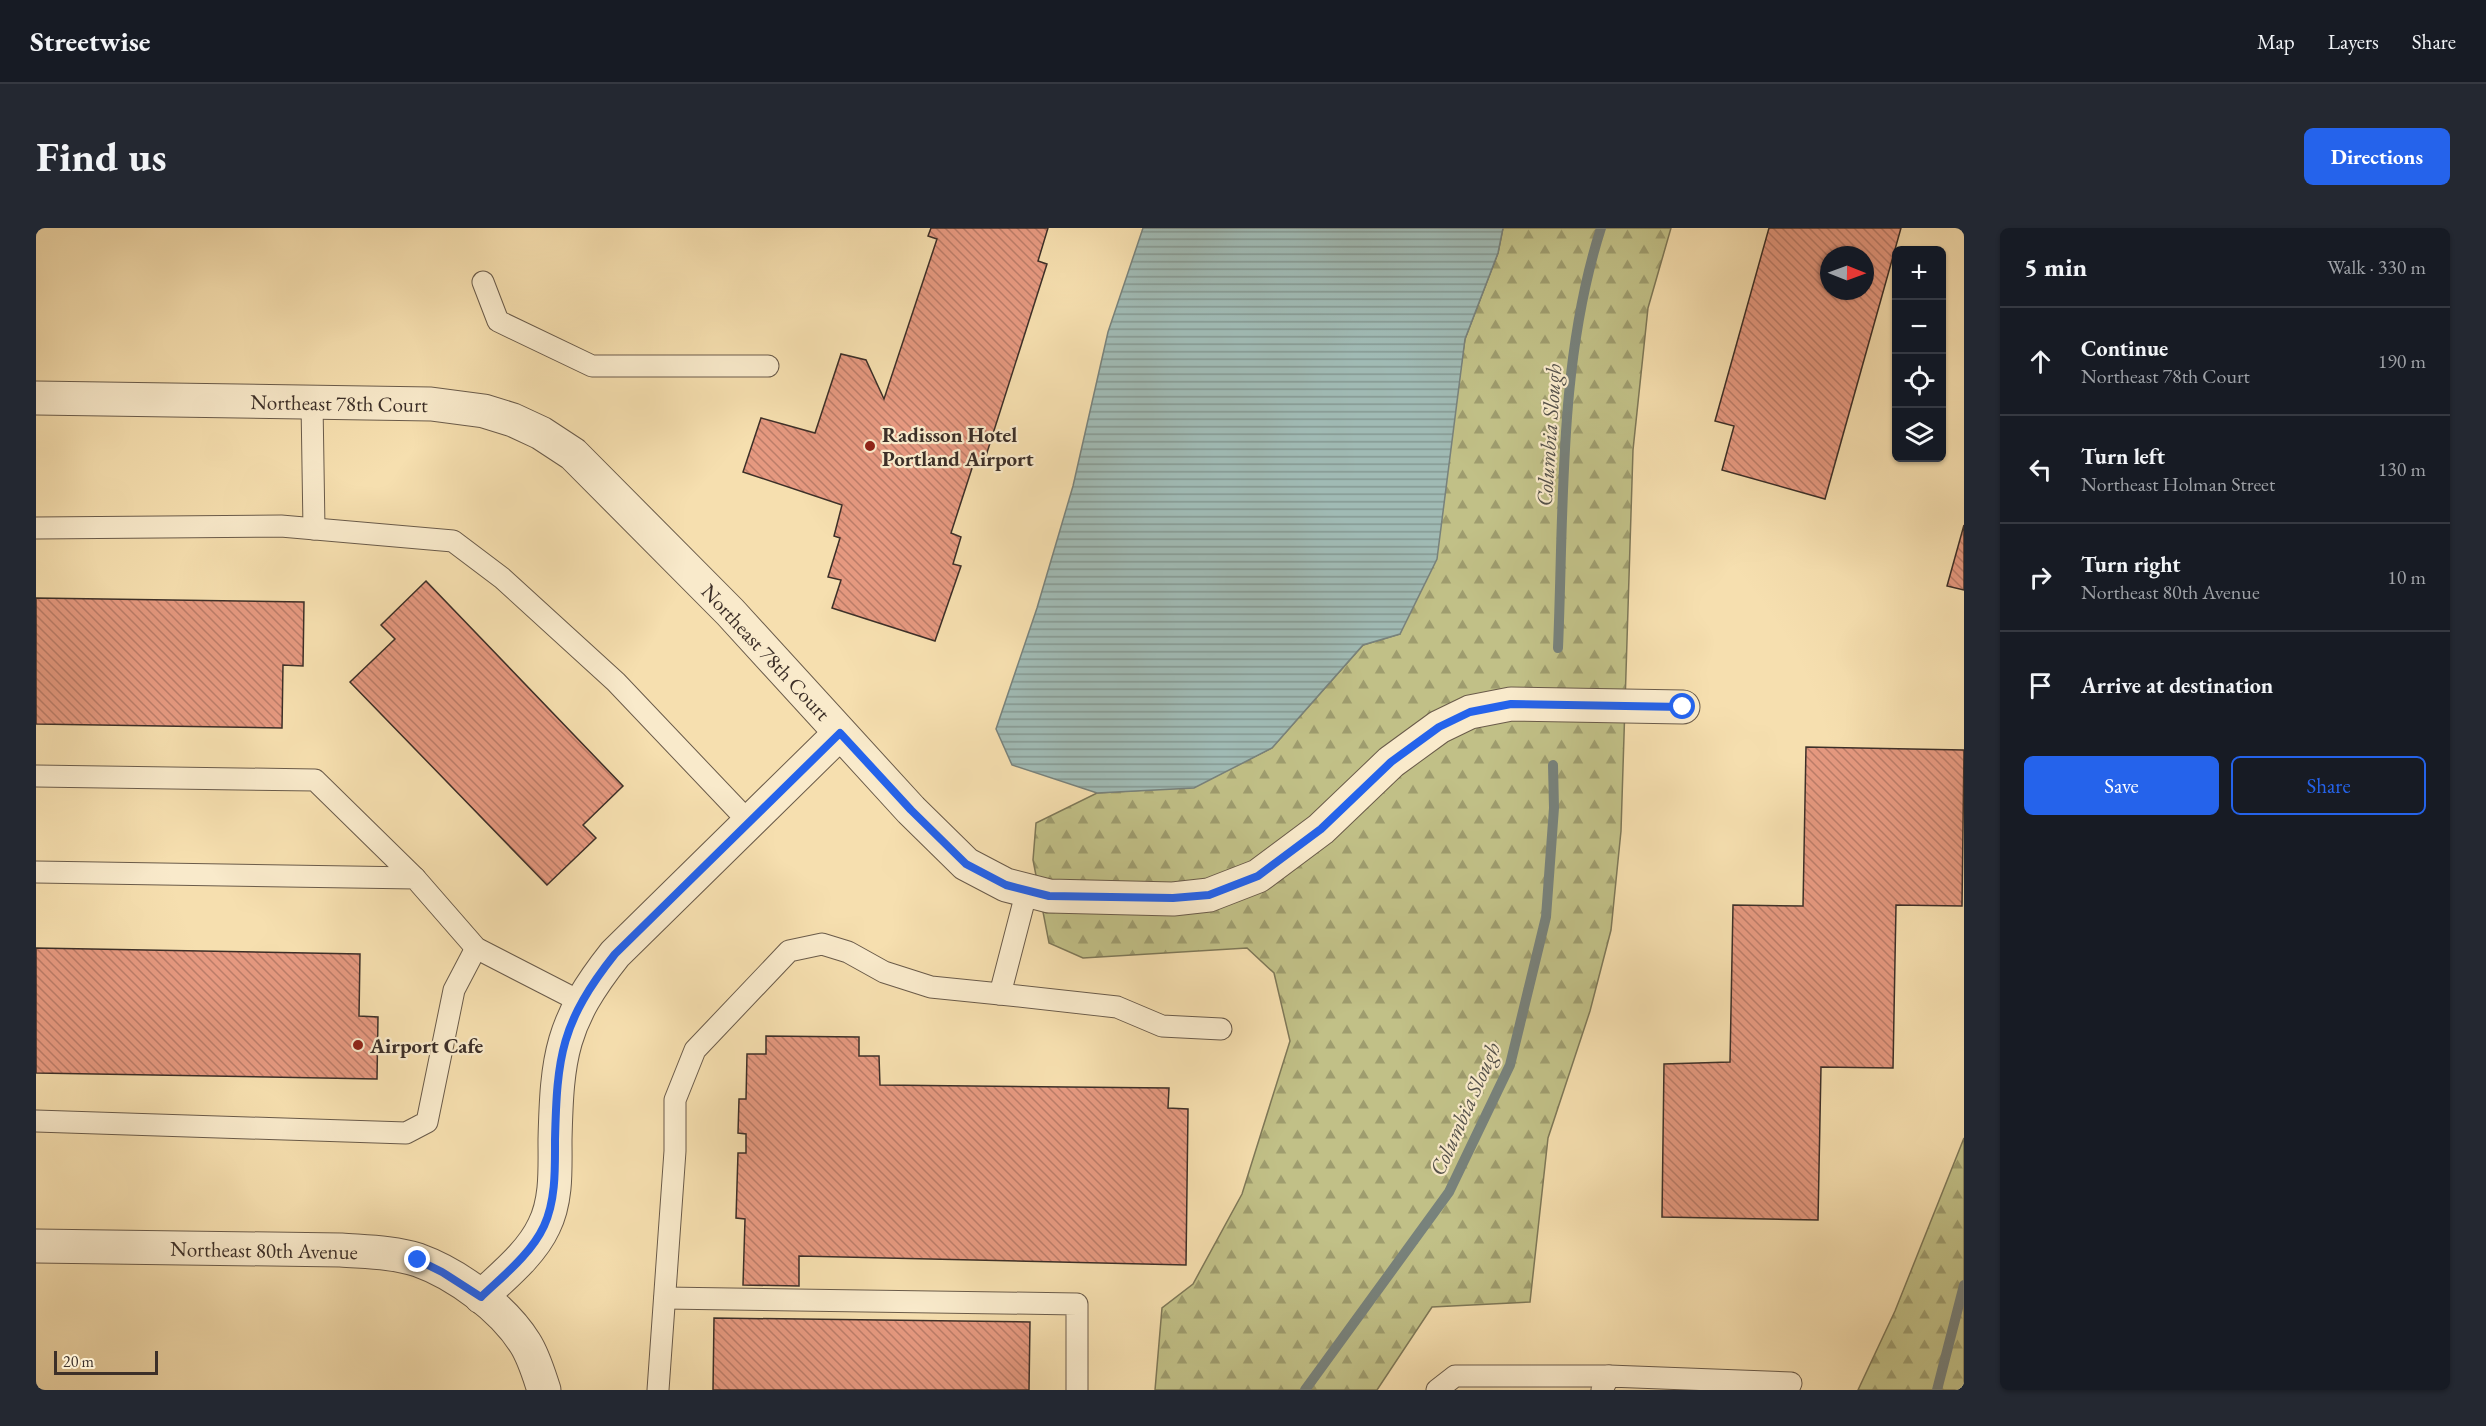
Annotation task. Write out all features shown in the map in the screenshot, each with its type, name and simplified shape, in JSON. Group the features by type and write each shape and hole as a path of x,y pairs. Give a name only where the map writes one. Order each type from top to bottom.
{"street":[{"name":"Northeast 78th Court","path":"36,398 431,404 484,411 513,420 541,433 573,454 605,483 730,612 911,810 966,864 1006,885 1049,896 1173,898 1209,895 1258,876 1321,829 1391,762 1439,727 1470,712 1511,704 1683,707"},
{"path":"481,1297 518,1261 544,1226 553,1193 556,1080 564,1042 581,1002 615,954 840,733"},
{"name":"Northeast 80th Avenue","path":"36,1246 341,1250 388,1253 418,1260 442,1272 481,1297 525,1343 544,1390"}],"lane":[{"path":"483,282 498,321 592,366 768,366"},
{"path":"312,403 314,529"},
{"path":"36,528 281,526 453,541 502,578 616,682 749,822"},
{"path":"36,776 315,780 415,878 476,948 581,1002"},
{"path":"36,872 415,878"},
{"path":"1000,994 1028,890"},
{"path":"658,1390 675,1151 675,1100 695,1050 789,951 822,944 848,952 884,972 931,987 1117,1007 1162,1026 1221,1029"},
{"path":"36,1121 406,1133 427,1122 454,990 476,948"},
{"path":"664,1298 1077,1304 1077,1390"},
{"path":"1437,1390 1455,1376 1511,1383 1696,1385 1791,1383 1788,1390"}],"green space":[{"path":"1503,228 1671,228 1648,308 1633,450 1621,831 1611,930 1590,1011 1548,1138 1530,1302 1432,1307 1377,1390 1155,1390 1162,1308 1193,1284 1242,1194 1290,1041 1274,973 1247,948 1083,958 1049,943 1033,860 1036,823 1097,793 1194,787 1272,748 1363,645 1400,634 1454,413 1465,339 1498,253"},
{"path":"1964,1138 1964,1390 1858,1390 1895,1311"}],"water":[{"path":"1143,228 1503,228 1498,253 1465,339 1437,559 1400,634 1363,645 1272,748 1194,788 1097,793 1012,765 996,729 1037,608 1073,486 1108,332"}],"building":[{"name":"Radisson Hotel Portland Airport","path":"931,228 1048,228 1038,261 1047,264 984,462 975,459 951,533 961,537 953,564 961,566 935,641 832,608 841,580 828,577 840,538 834,536 842,505 743,472 761,418 815,433 841,354 866,360 884,399 937,239 928,236"},
{"path":"1769,228 1901,228 1896,246 1892,246 1892,260 1825,499 1722,470 1734,426 1715,421"},
{"path":"1964,525 1964,590 1947,586"},
{"path":"426,581 623,786 583,825 596,838 547,885 350,682 395,639 381,625"},
{"path":"36,598 304,602 303,666 283,665 282,728 36,724"},
{"path":"1806,747 1964,750 1962,906 1896,905 1893,1068 1821,1067 1818,1220 1662,1217 1664,1064 1730,1062 1733,905 1803,906"},
{"path":"36,948 360,954 359,1016 378,1017 377,1079 36,1073"},
{"path":"766,1036 859,1037 859,1056 879,1056 880,1085 1169,1088 1168,1108 1188,1109 1186,1265 799,1256 799,1286 743,1285 745,1219 736,1218 738,1153 746,1153 746,1134 738,1133 739,1099 746,1099 747,1054 766,1054"},
{"path":"714,1318 1030,1322 1029,1390 713,1390"}],"waterway":[{"name":"Columbia Slough","path":"1558,648 1563,489 1570,383 1587,279 1601,228"},
{"name":"Columbia Slough","path":"1305,1390 1449,1192 1510,1065 1546,917 1554,808 1553,765"},
{"name":"Columbia Slough","path":"1937,1390 1964,1285"}],"place":[{"name":"Radisson Hotel Portland Airport","path":"870,446"},
{"name":"Airport Cafe","path":"358,1045"}],"route":[{"path":"418,1260 442,1272 481,1297 518,1261 544,1226 553,1193 556,1080 564,1042 574,1015 590,986 615,954 840,733 911,810 966,864 1006,885 1049,896 1173,898 1209,895 1258,876 1321,829 1391,762 1439,727 1470,712 1511,704 1683,707"}]}
